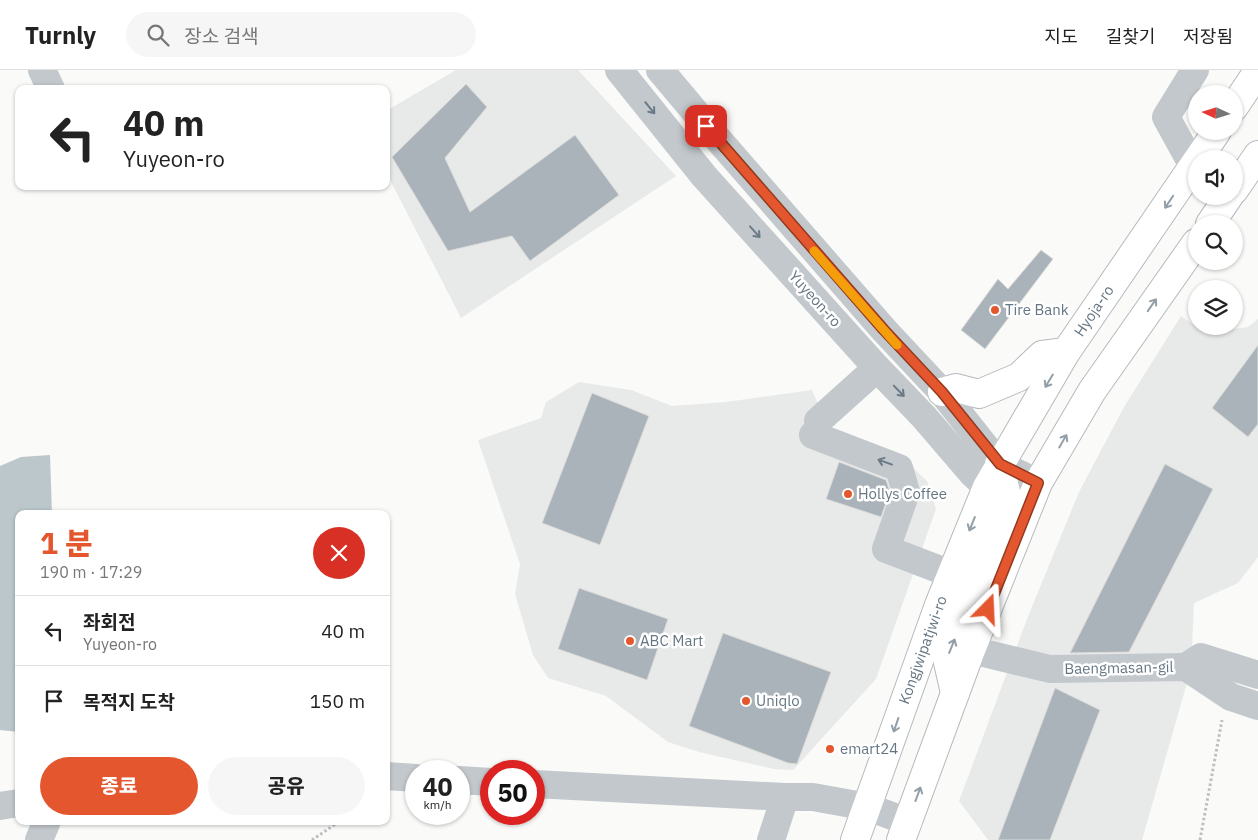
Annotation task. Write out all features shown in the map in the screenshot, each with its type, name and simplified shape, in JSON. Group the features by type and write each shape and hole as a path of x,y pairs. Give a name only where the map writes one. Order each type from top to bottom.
{"main road":[{"path":"1243,94 1258,72"},
{"path":"1243,177 1258,155"},
{"name":"Hyoja-ro","path":"1005,490 1066,352 1188,174"},
{"path":"1038,483 1092,392 1188,254"},
{"path":"942,392 956,388 979,394 1019,377 1042,355 1066,352"},
{"name":"Kongjwipatjwi-ro","path":"855,840 951,574 1005,490 1038,483"},
{"path":"955,693 947,658 986,560 1005,490"},
{"name":"Kongjwipatjwi-ro","path":"904,831 971,650 1005,490"}],"street":[{"path":"42,70 49,85"},
{"name":"Yuyeon-ro","path":"619,70 704,176 877,368 924,417 973,474 1005,490 1038,483"},
{"name":"Yuyeon-ro","path":"660,70 884,330 942,392 1005,490"},
{"path":"1188,150 1166,117 1195,70"},
{"path":"725,199 751,177"},
{"path":"877,368 815,428 899,468 906,492 886,549 951,574"},
{"name":"Baengmasan-gil","path":"971,650 1050,669 1186,667 1227,695 1258,706"},
{"path":"1186,667 1201,657 1258,675"},
{"path":"390,776 405,777"},
{"path":"545,785 813,797 868,806 904,831"},
{"path":"771,840 785,797"},
{"path":"0,806 15,804"},
{"path":"40,840 46,825"}],"path":[{"path":"1200,840 1227,695"},
{"path":"312,840 334,825"}],"shaded area":[{"path":"456,70 578,70 676,176 461,318 390,180 390,109"},
{"path":"1181,316 1188,321 1188,335 1243,335 1243,328 1248,327 1258,319 1258,557 1238,583 1194,603 1191,669 1142,840 988,840 959,801 1027,619 1079,492 1124,407"},
{"path":"579,382 631,390 672,406 726,402 812,390 825,420 840,441 906,461 927,481 936,509 876,679 793,770 774,769 699,752 668,742 606,696 548,678 533,655 515,594 520,564 478,440 541,418 546,402"},
{"path":"50,455 52,510 15,510 15,732 0,730 0,466 21,457"}],"building":[{"path":"466,84 487,107 445,158 470,212 575,135 619,195 530,261 512,236 448,251 392,157"},
{"name":"Tire Bank","path":"1041,250 1053,259 985,349 961,330 998,279 1008,289"},
{"path":"1258,345 1258,424 1248,437 1212,408"},
{"path":"592,393 649,416 600,545 542,523"},
{"path":"839,462 886,480 890,492 881,517 826,499"},
{"path":"1165,464 1213,489 1129,652 1070,653"},
{"path":"579,588 668,619 647,680 558,649"},
{"path":"723,633 831,672 797,764 788,763 689,726"},
{"path":"1055,688 1100,710 1050,840 998,840"}],"slow traffic":[{"path":"814,251 897,345"}],"place":[{"name":"Tire Bank","path":"995,310"},
{"name":"Hollys Coffee","path":"848,494"},
{"name":"ABC Mart","path":"630,641"},
{"name":"Uniqlo","path":"746,701"},
{"name":"emart24","path":"830,749"}],"route":[{"path":"706,126 884,330 942,392 1000,464 1038,483 988,609"}]}
